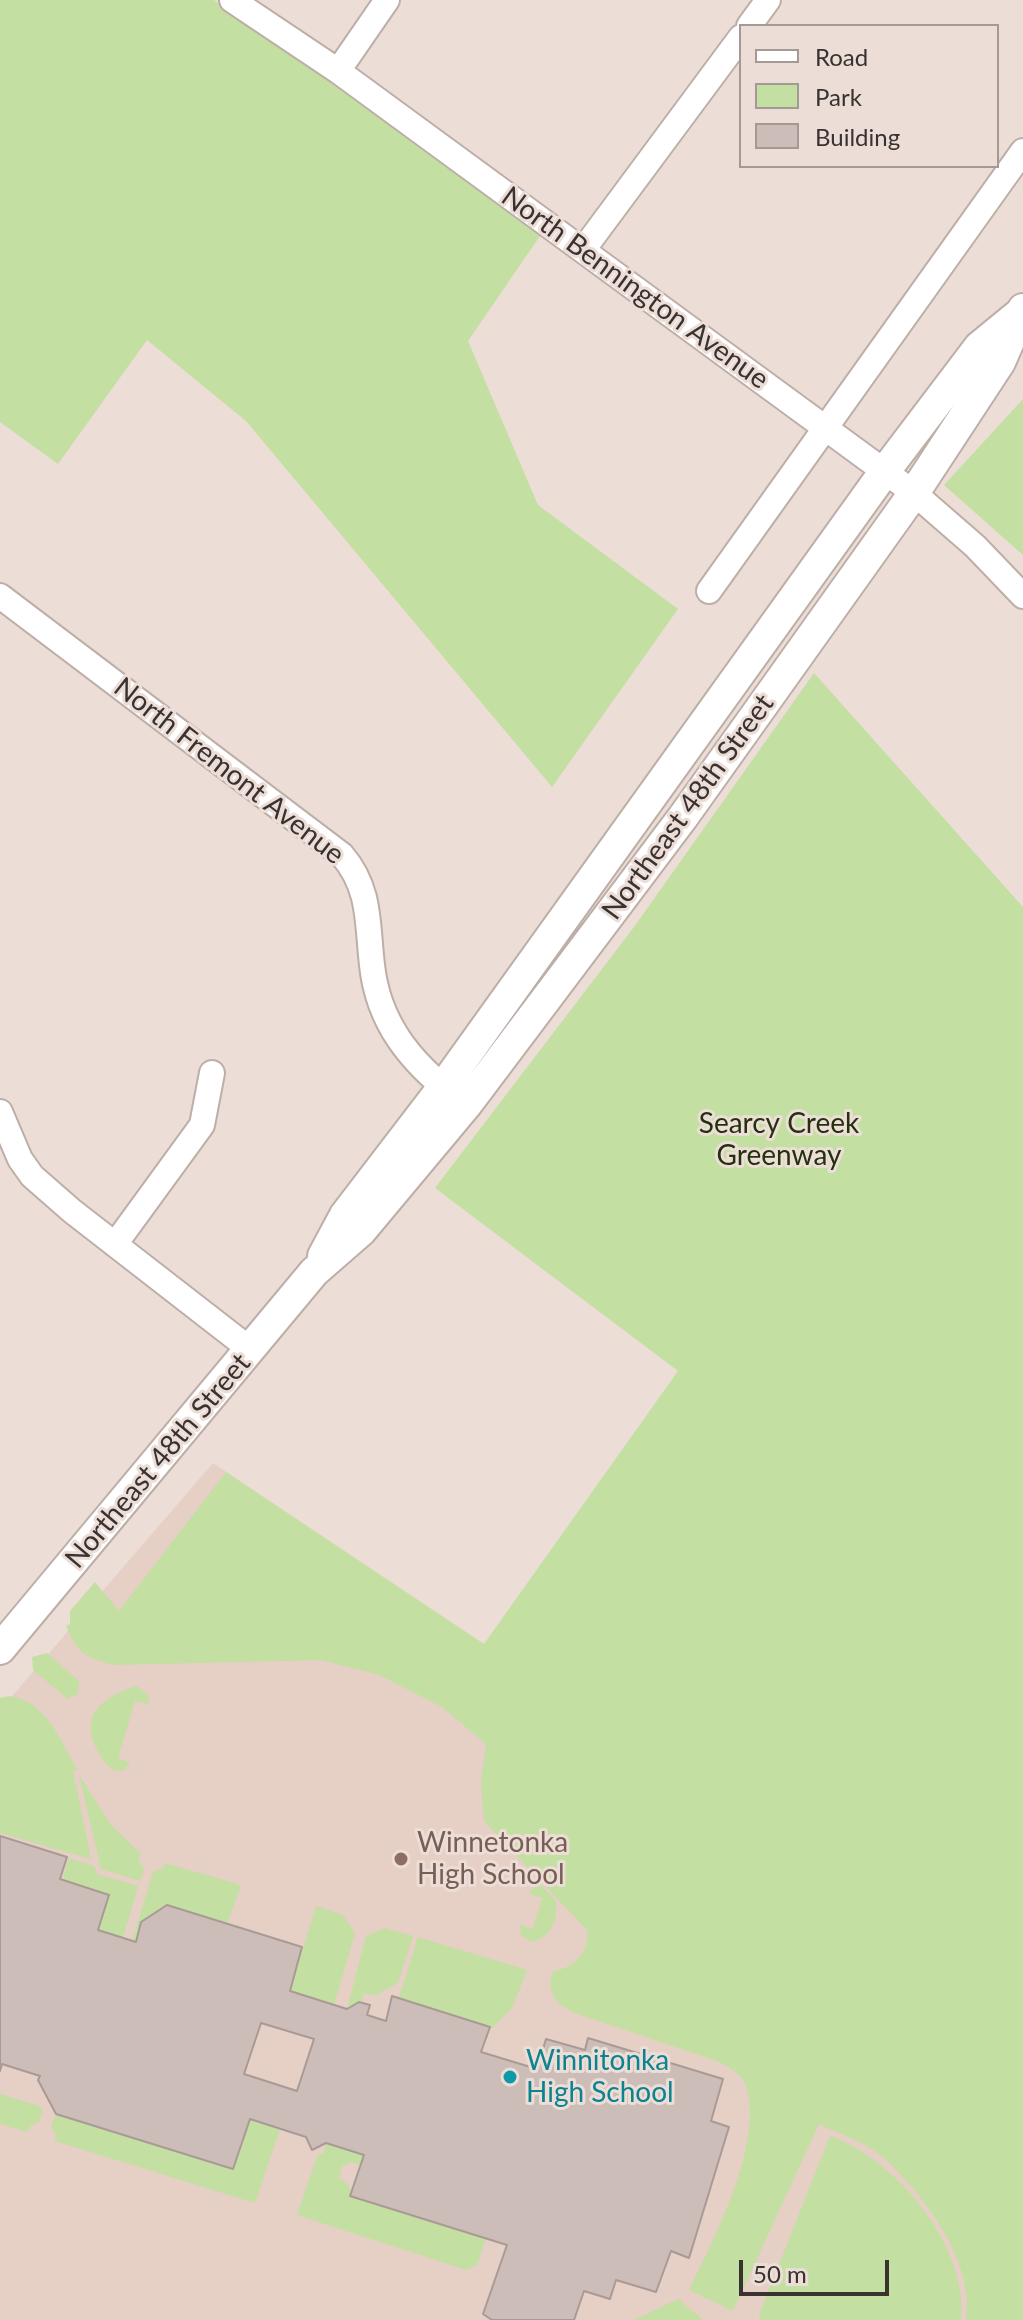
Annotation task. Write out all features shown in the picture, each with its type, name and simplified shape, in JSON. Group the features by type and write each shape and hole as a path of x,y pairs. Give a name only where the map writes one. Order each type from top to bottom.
{"street":[{"name":"North Bennington Avenue","path":"232,0 338,71 885,471 975,546 1023,596"},
{"path":"338,71 387,0"},
{"path":"750,24 768,0"},
{"path":"583,250 739,40"},
{"path":"709,591 1023,151"},
{"name":"Northeast 48th Street","path":"455,1095 665,777 885,471 979,347 1022,311"},
{"name":"Northeast 48th Street","path":"0,1649 314,1272 345,1215 455,1095 696,798 914,493 1000,362 1022,311"},
{"name":"North Fremont Avenue","path":"0,596 342,855 358,876 368,901 372,965 385,1017 415,1061 455,1095"},
{"path":"665,777 696,798"},
{"path":"116,1243 202,1125 212,1073"},
{"path":"0,1112 20,1159 32,1176 72,1211 251,1350"}],"shaded area":[{"name":"Winnetonka High School","path":"213,1463 1023,2008 995,2320 0,2320 0,1710"}],"green space":[{"path":"0,0 214,0 542,233 468,341 538,505 678,609 552,787 246,421 147,340 58,464 0,422"},
{"path":"1023,399 1023,555 944,485"},
{"name":"Searcy Creek Greenway","path":"814,673 1023,907 1023,2320 966,2320 967,2298 963,2275 955,2253 931,2211 878,2153 819,2124 733,2311 689,2290 723,2218 742,2163 750,2109 746,2086 738,2074 720,2062 574,2013 554,1997 552,1972 567,1967 583,1952 587,1930 484,1821 481,1782 486,1744 442,1707 379,1675 321,1660 113,1665 84,1653 74,1643 66,1626 70,1624 70,1611 95,1582 119,1611 226,1472 484,1644 678,1371 435,1188 634,927"},
{"path":"47,1653 79,1681 78,1694 68,1699 33,1670 32,1657"},
{"path":"137,1686 148,1695 149,1704 135,1701 118,1758 130,1763 123,1771 116,1771 104,1761 93,1740 92,1718 104,1702"},
{"path":"10,1696 34,1706 43,1714 77,1769 73,1771 91,1859 0,1833 0,1698"},
{"path":"79,1775 111,1825 141,1854 138,1859 144,1869 140,1881 101,1869"},
{"path":"69,1858 94,1866 97,1874 138,1886 123,1938 98,1930 109,1895 62,1880"},
{"path":"165,1863 241,1885 227,1924 168,1905 141,1922 136,1942 132,1941 153,1872 163,1868"},
{"path":"538,1882 556,1901 556,1915 544,1937 531,1942 521,1935 520,1925 533,1929 542,1898 529,1894"},
{"path":"316,1906 343,1915 355,1933 334,2005 290,1991"},
{"path":"385,1928 413,1936 398,1983 374,1996 364,1993 361,2002 347,2009 366,1936"},
{"path":"418,1937 527,1970 512,2008 491,2029 399,1998"},
{"path":"0,2094 40,2106 39,2122 30,2126 27,2132 0,2124"},
{"path":"56,2114 232,2169 250,2119 280,2129 255,2203 55,2141 56,2135 51,2126"},
{"path":"830,2136 879,2164 903,2185 923,2209 953,2264 960,2292 961,2320 761,2320 759,2315"},
{"path":"326,2143 364,2155 361,2165 352,2162 342,2166 339,2177 350,2187 350,2196 486,2238 477,2265 466,2270 297,2215 318,2154 323,2154"},
{"path":"678,2299 703,2320 634,2320"}],"building":[{"name":"Winnitonka High School","path":"0,1836 67,1857 60,1879 109,1895 98,1930 136,1942 141,1922 167,1905 302,1947 290,1991 347,2009 359,2002 370,2005 367,2015 386,2021 392,1996 490,2027 481,2052 537,2069 546,2039 585,2050 588,2038 723,2079 711,2121 729,2127 689,2258 671,2251 656,2292 616,2280 610,2299 584,2291 574,2320 492,2320 483,2314 507,2245 350,2196 364,2155 326,2143 312,2150 306,2137 250,2119 233,2169 56,2114 38,2080 40,2076 2,2064 0,2071","holes":["261,2023 314,2039 297,2091 244,2074"]}],"place":[{"name":"Winnetonka High School","path":"401,1859"},
{"name":"Winnitonka High School","path":"510,2077"}]}
